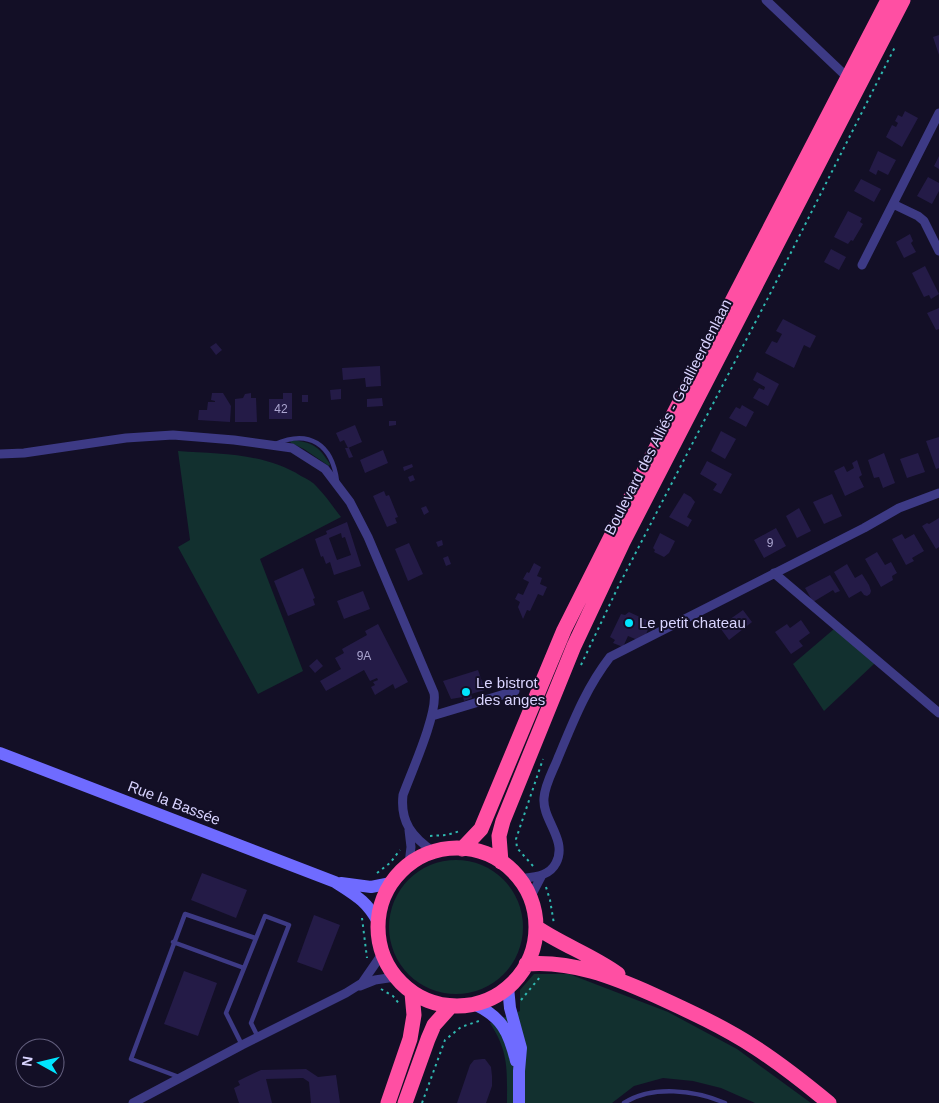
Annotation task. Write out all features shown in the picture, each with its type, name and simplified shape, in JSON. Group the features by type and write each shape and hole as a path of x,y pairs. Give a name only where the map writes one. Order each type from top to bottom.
{"highway":[{"name":"Boulevard des Alliés - Geallieerdenlaan","path":"462,849 481,828 564,630 888,0"},
{"name":"Boulevard des Alliés - Geallieerdenlaan","path":"501,862 499,836 509,804 574,646 623,542 903,0"},
{"path":"451,848 462,849 483,854 501,862 519,879 530,898 536,927 532,948 526,964 508,987 488,1000 474,1004 451,1006 430,1002 412,993 395,977 382,954 378,936 378,922 382,901 391,884 409,864 434,852 451,848"},
{"path":"536,927 552,938 588,955 633,986"},
{"path":"526,964 545,962 566,965 596,972 633,986 720,1027 756,1048 795,1075 829,1103"},
{"path":"388,1103 408,1046 414,1015 412,993"},
{"path":"405,1103 434,1025 451,1006"}],"main road":[{"name":"Rue la Bassée","path":"0,754 361,891 391,884"},
{"path":"361,891 378,922"},
{"path":"508,987 510,1008 517,1029 520,1048 518,1071 519,1103"},
{"path":"474,1004 495,1016 508,1037 518,1071"}],"street":[{"path":"766,0 847,77"},
{"path":"862,265 938,118"},
{"path":"893,204 924,221 939,252"},
{"path":"0,454 24,453 126,438 173,435 273,444 292,448 325,469 350,502 368,537 436,699 432,716 403,795 403,812 409,830 415,840 434,852"},
{"path":"519,879 541,876 552,869 556,862 559,844 544,807 546,785 583,698 610,657 864,528 899,508 939,493"},
{"path":"774,573 939,713"},
{"path":"432,716 515,691"},
{"path":"409,864 415,840"},
{"path":"530,898 541,876"},
{"path":"133,1103 352,989 362,983 382,954"},
{"path":"352,989 375,980 395,977"}],"lane":[{"path":"273,444 287,438 315,440 328,452 335,468 337,484"},
{"path":"181,1077 131,1059 185,914 256,938"},
{"path":"242,1045 226,1013 264,916 289,924 251,1023 258,1037"},
{"path":"173,942 244,968"},
{"path":"624,1103 632,1098 666,1091 696,1094 725,1103"}],"path":[{"path":"579,669 619,585 771,292 896,44"},
{"path":"509,804 525,810 516,839 517,848 541,876 553,911 552,938"},
{"path":"371,970 368,963 362,920 355,905 367,876 377,873 384,868 403,845 430,836 447,835 462,831"},
{"path":"510,1008 527,994 538,981 545,962"},
{"path":"375,980 378,986 396,999 402,1010 414,1015"},
{"path":"422,1103 445,1040 461,1027 495,1016"}],"green space":[{"path":"293,440 315,446 326,458 330,464 329,466 304,449 291,443 290,441"},
{"path":"178,451 242,456 287,468 314,484 341,517 260,559 303,671 258,694 178,547 190,540"},
{"path":"834,629 875,663 824,711 793,664"},
{"path":"456,860 482,865 493,871 503,880 512,890 518,901 523,927 518,953 512,964 503,974 493,983 482,989 456,994 430,989 419,983 409,974 400,964 394,953 389,927 394,901 400,890 409,880 419,871 430,865"},
{"path":"534,974 569,974 668,1012 737,1049 811,1103 755,1103 721,1088 693,1081 663,1078 634,1086 612,1103 507,1103 507,1071 504,1052 490,1023 520,1011 520,990"}],"building":[{"path":"939,35 939,55 933,37"},
{"path":"905,111 918,118 902,147 886,137 892,125 896,127 898,123 895,121 898,115 902,117"},
{"path":"878,151 896,160 888,175 878,170 876,175 869,171"},
{"path":"939,156 939,169 934,166"},
{"path":"928,177 939,183 939,191 932,204 917,196"},
{"path":"861,179 881,189 874,202 854,191"},
{"path":"848,211 862,218 860,222 863,224 853,241 851,240 848,244 834,237"},
{"path":"910,234 913,241 911,243 916,252 904,258 896,242"},
{"path":"831,249 846,257 839,270 824,262"},
{"path":"925,266 939,294 931,299 929,295 924,297 912,273"},
{"path":"939,308 939,329 936,330 927,313"},
{"path":"783,319 816,336 810,348 804,345 794,368 765,353 772,341 777,343 782,334 776,331"},
{"path":"216,343 222,350 216,355 210,347"},
{"path":"380,366 381,386 366,387 365,378 343,380 342,368"},
{"path":"757,372 779,384 768,406 753,398 759,388 764,390 765,387 753,380"},
{"path":"341,389 341,399 331,400 330,390"},
{"path":"212,393 223,393 231,406 230,422 198,420 199,410 207,410 208,402 215,402 211,400"},
{"path":"251,393 251,398 256,398 257,422 235,422 235,399 243,398 245,394"},
{"path":"283,393 292,393 292,419 269,419 269,399 283,399"},
{"path":"302,395 308,395 308,402 302,402"},
{"path":"382,398 383,406 367,407 367,399"},
{"path":"742,405 754,412 746,427 729,418 736,407 740,409"},
{"path":"389,421 396,421 396,425 389,426"},
{"path":"355,425 362,442 348,448 344,440 340,442 336,433"},
{"path":"721,431 736,439 725,459 711,451"},
{"path":"939,437 939,468 936,469 926,441"},
{"path":"345,448 349,448 353,457 349,458"},
{"path":"383,450 388,463 365,473 360,460"},
{"path":"884,453 895,483 883,488 879,477 874,478 868,460"},
{"path":"918,453 925,472 907,478 900,459"},
{"path":"857,460 862,475 859,477 864,487 845,496 834,471 844,466 847,472 854,468 852,463"},
{"path":"707,461 732,474 721,494 713,490 717,484 700,474"},
{"path":"412,464 413,467 404,471 403,467"},
{"path":"413,475 415,480 410,482 408,477"},
{"path":"384,491 386,496 389,495 398,517 395,518 397,523 387,527 373,496"},
{"path":"684,493 695,502 687,517 692,520 688,527 669,517"},
{"path":"832,494 842,516 824,524 813,502"},
{"path":"426,506 429,512 424,515 421,508"},
{"path":"799,508 811,531 797,538 786,516"},
{"path":"939,518 939,547 936,549 922,526"},
{"path":"347,522 361,566 334,575 330,562 326,564 323,556 321,557 315,539 327,534 326,531","holes":["341,533 342,538 345,537 351,555 337,560 329,538"]},
{"path":"776,528 786,546 764,558 754,540"},
{"path":"660,533 675,541 669,553 664,557 654,552 653,548"},
{"path":"902,534 905,539 914,534 924,551 912,558 914,561 906,565 892,539"},
{"path":"442,540 443,545 438,547 436,542"},
{"path":"409,543 423,574 408,581 395,549"},
{"path":"877,552 885,565 891,562 897,573 892,576 893,580 881,587 865,559"},
{"path":"448,556 451,564 446,566 443,558"},
{"path":"534,563 541,567 537,576 542,578 540,584 547,587 543,596 538,594 530,611 527,610 523,619 518,607 520,602 515,599 518,593 523,595 529,582 523,579 527,572 529,573"},
{"path":"847,564 855,578 862,574 869,585 870,594 864,595 861,591 849,598 834,572"},
{"path":"303,568 315,598 313,599 315,605 288,616 274,581"},
{"path":"830,575 840,591 835,593 833,590 813,602 805,588"},
{"path":"363,591 370,609 344,619 337,601"},
{"path":"743,610 752,622 729,640 718,625 725,620 726,622"},
{"path":"629,612 657,625 655,629 649,627 644,639 640,641 628,636 623,647 613,643 615,640 610,637 621,614 625,615"},
{"path":"801,620 810,633 799,641 803,646 791,654 775,632 787,624 790,628"},
{"path":"378,624 408,682 395,689 393,684 375,695 371,687 375,685 373,682 378,680 377,678 370,681 364,670 326,691 320,681 341,669 335,658 344,653 342,649 367,635 365,631"},
{"path":"317,659 323,666 315,673 309,666"},
{"path":"478,670 485,690 471,694 472,698 464,701 463,697 451,699 443,681"},
{"path":"202,873 247,890 236,918 191,900"},
{"path":"314,915 340,925 322,971 297,962"},
{"path":"184,971 217,983 198,1036 164,1024"},
{"path":"485,1059 491,1067 492,1076 492,1086 486,1103 457,1103 470,1065 474,1060"},
{"path":"306,1069 318,1077 336,1075 340,1103 311,1103 309,1082 303,1078 266,1079 272,1103 239,1103 234,1088 240,1085 238,1081 261,1070"}],"place":[{"name":"Le petit chateau","path":"629,623"},
{"name":"Le bistrot des anges","path":"466,692"}]}
